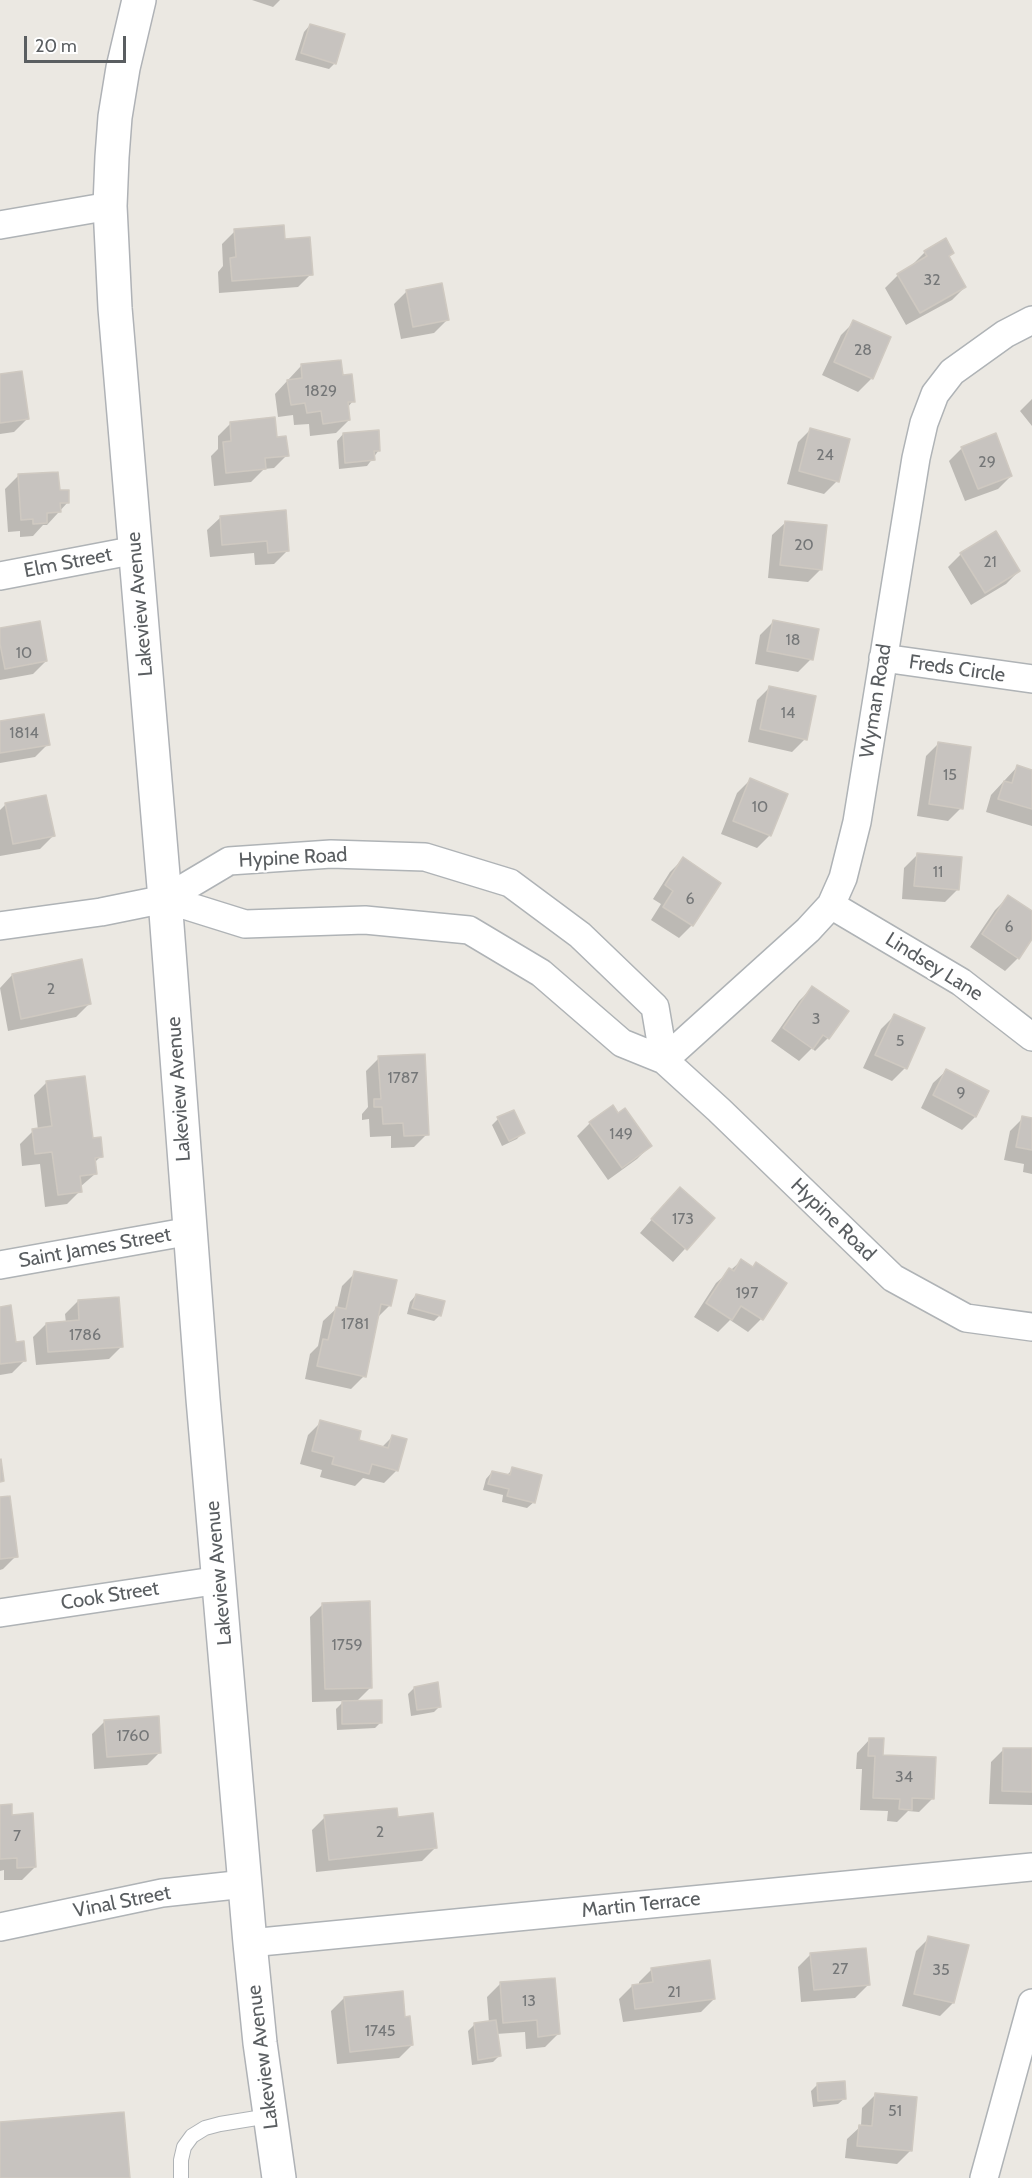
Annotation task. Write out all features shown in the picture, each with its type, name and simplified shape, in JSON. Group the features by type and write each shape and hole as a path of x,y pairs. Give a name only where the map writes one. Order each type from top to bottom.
{"main road":[{"name":"Lakeview Avenue","path":"139,0 123,68 115,117 110,206 120,371 165,899 203,1399 250,1943 269,2116 279,2178"}],"street":[{"path":"0,225 110,206"},
{"name":"Wyman Road","path":"664,1060 808,930 831,905 843,878 851,850 916,458 924,423 935,394 952,372 977,352 1032,320"},
{"name":"Elm Street","path":"0,576 136,550"},
{"name":"Freds Circle","path":"883,658 1032,679"},
{"name":"Hypine Road","path":"165,899 229,861 331,854 425,857 510,883 580,934 655,1007 664,1060"},
{"path":"0,926 101,912 165,899"},
{"name":"Hypine Road","path":"165,899 245,924 365,920 469,930 541,974 622,1043 664,1060 893,1278 966,1318 1032,1327"},
{"name":"Lindsey Lane","path":"831,905 961,982 1032,1037"},
{"name":"Saint James Street","path":"0,1264 190,1231"},
{"name":"Cook Street","path":"0,1613 220,1580"},
{"name":"Martin Terrace","path":"250,1943 1032,1867"},
{"name":"Vinal Street","path":"0,1927 162,1893 245,1884"},
{"path":"984,2178 1032,2003"}],"lane":[{"path":"180,2178 183,2153 192,2136 205,2128 220,2124 269,2116"}],"building":[{"path":"310,24 345,34 336,64 301,53"},
{"path":"284,225 285,239 310,237 313,275 232,281 230,258 236,257 234,229"},
{"path":"946,238 954,253 949,256 966,287 920,313 897,274 927,256 924,251"},
{"path":"442,283 449,320 413,327 406,290"},
{"path":"853,320 891,337 873,379 834,362"},
{"path":"341,360 343,375 352,374 355,402 348,402 350,420 323,424 321,411 307,413 305,403 291,405 287,380 302,378 301,364"},
{"path":"22,371 29,419 0,423 0,374"},
{"path":"275,417 277,437 286,436 289,456 265,458 266,469 226,473 223,442 231,441 230,422"},
{"path":"810,428 850,439 839,482 799,471"},
{"path":"379,430 380,451 374,451 375,460 345,463 343,433"},
{"path":"996,433 1012,476 978,489 961,447"},
{"path":"58,472 60,490 69,490 69,503 60,503 61,512 47,513 47,523 33,524 33,519 21,520 18,474"},
{"path":"286,510 289,551 268,553 267,541 222,545 220,516"},
{"path":"785,521 827,525 822,570 780,565"},
{"path":"996,531 1020,571 985,593 960,553"},
{"path":"773,620 819,629 813,660 767,651"},
{"path":"40,621 47,661 5,669 0,644 0,628"},
{"path":"769,686 816,696 807,740 760,729"},
{"path":"44,714 50,745 0,753 0,721"},
{"path":"938,742 971,747 963,809 929,804"},
{"path":"1017,765 1032,770 1032,809 998,799 1004,781 1012,783"},
{"path":"750,778 788,794 771,836 733,821"},
{"path":"46,795 55,836 13,844 5,803"},
{"path":"917,853 962,857 959,890 914,886"},
{"path":"683,857 721,883 693,926 663,907 673,891 665,885"},
{"path":"1008,895 1032,911 1032,939 1019,959 982,934"},
{"path":"82,959 91,1004 21,1019 12,974"},
{"path":"812,986 849,1011 829,1039 823,1035 813,1049 783,1028"},
{"path":"894,1014 925,1028 907,1069 875,1055"},
{"path":"425,1054 429,1135 404,1136 403,1123 383,1124 382,1107 374,1107 374,1099 381,1099 378,1056"},
{"path":"946,1069 989,1091 976,1117 933,1095"},
{"path":"85,1076 93,1138 101,1137 103,1157 95,1158 97,1174 80,1176 82,1192 58,1195 52,1152 35,1154 32,1129 52,1126 46,1081"},
{"path":"613,1105 618,1113 625,1108 652,1146 622,1168 589,1122"},
{"path":"514,1110 525,1133 509,1141 497,1117"},
{"path":"1022,1116 1032,1118 1032,1150 1016,1147"},
{"path":"680,1187 715,1218 687,1250 651,1219"},
{"path":"741,1259 753,1267 756,1262 787,1283 763,1320 741,1306 732,1320 706,1303 729,1268 734,1271"},
{"path":"354,1271 397,1280 391,1306 381,1304 366,1377 317,1366 323,1339 328,1340 336,1307 346,1309"},
{"path":"416,1294 445,1301 441,1316 412,1308"},
{"path":"119,1297 123,1347 48,1352 46,1323 79,1320 78,1300"},
{"path":"11,1305 16,1342 24,1341 26,1361 0,1364 0,1307"},
{"path":"320,1420 361,1431 359,1440 388,1448 392,1435 407,1439 398,1471 372,1464 369,1474 332,1464 334,1457 312,1451"},
{"path":"0,1460 4,1481 0,1482"},
{"path":"512,1467 542,1475 535,1503 507,1496 509,1489 488,1484 492,1471 510,1475"},
{"path":"10,1496 18,1557 0,1559 0,1497"},
{"path":"370,1601 372,1688 325,1689 322,1603"},
{"path":"438,1682 441,1707 417,1710 414,1687"},
{"path":"382,1700 382,1723 342,1724 342,1701"},
{"path":"159,1716 161,1753 107,1757 104,1720"},
{"path":"869,1738 884,1738 883,1755 936,1757 934,1799 912,1798 912,1810 899,1809 900,1799 873,1798 875,1756 868,1756"},
{"path":"1003,1748 1032,1748 1032,1792 1002,1791"},
{"path":"12,1804 12,1815 33,1813 36,1867 17,1868 17,1858 0,1859 0,1805"},
{"path":"397,1808 398,1817 433,1813 437,1848 329,1860 324,1815"},
{"path":"928,1936 969,1945 954,2003 914,1994"},
{"path":"866,1948 870,1985 814,1990 810,1953"},
{"path":"710,1960 715,1999 635,2009 632,1985 653,1982 651,1968"},
{"path":"555,1978 560,2034 538,2037 537,2020 503,2023 500,1982"},
{"path":"403,1991 405,2017 410,2016 413,2045 350,2052 344,1997"},
{"path":"496,2020 501,2056 478,2060 474,2023"},
{"path":"845,2081 846,2099 818,2101 817,2083"},
{"path":"875,2093 917,2097 912,2151 857,2146 859,2125 872,2126"},
{"path":"124,2112 130,2178 0,2178 0,2122"}]}
